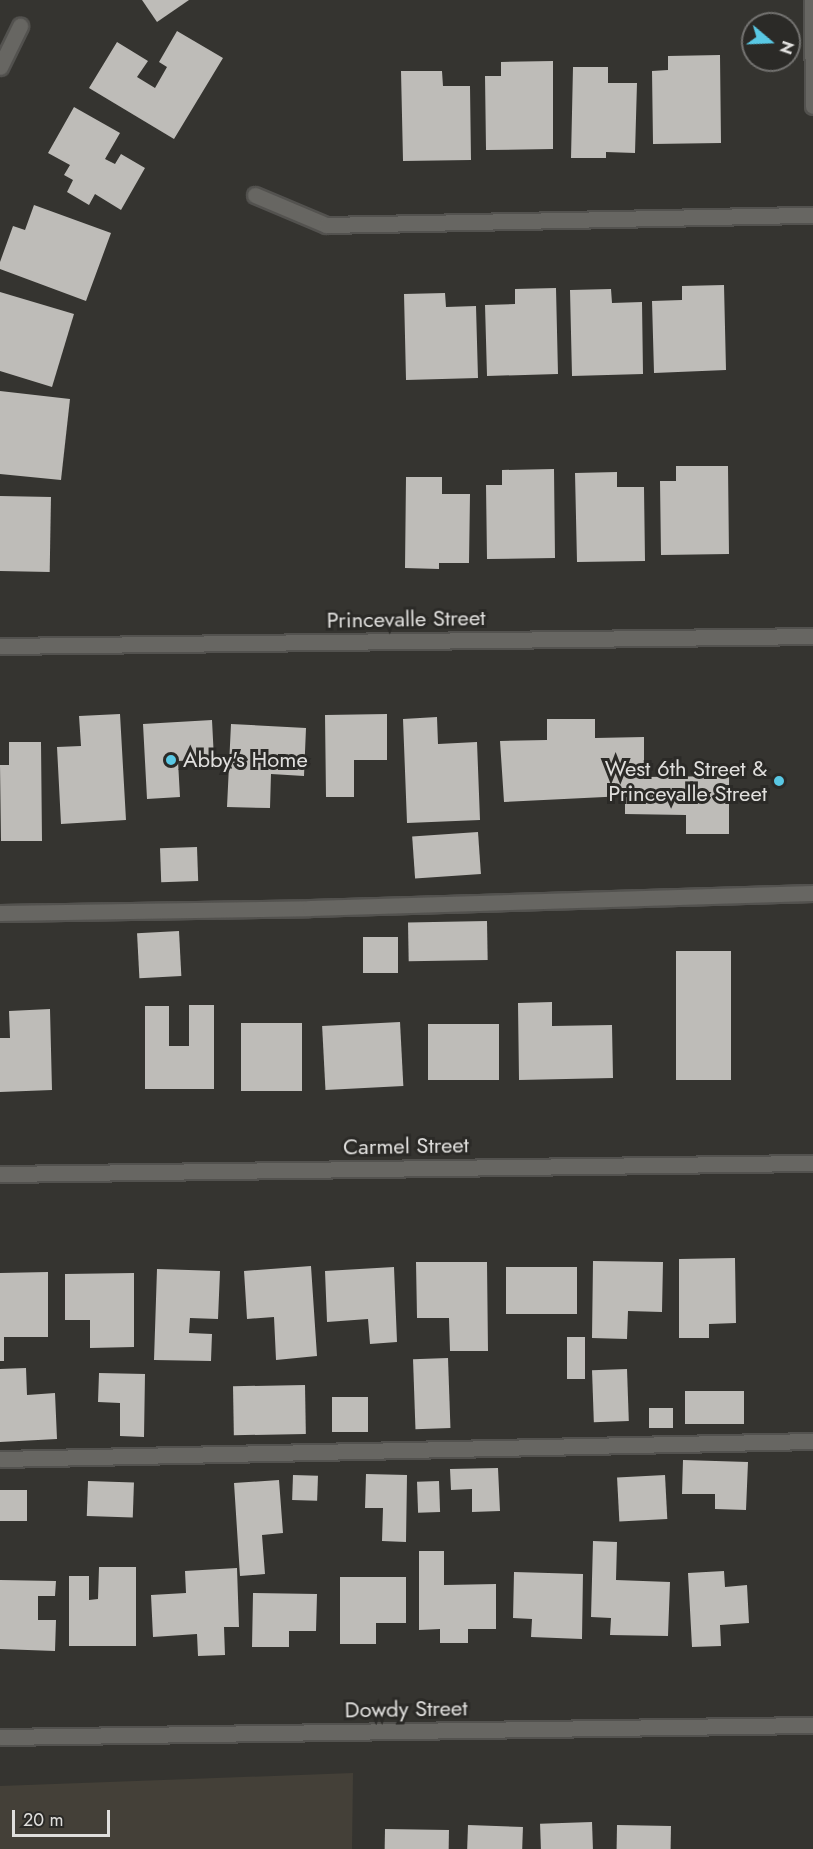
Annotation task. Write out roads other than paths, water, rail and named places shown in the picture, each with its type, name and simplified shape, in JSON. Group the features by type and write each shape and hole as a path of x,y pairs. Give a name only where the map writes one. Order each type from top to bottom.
{"street":[{"path":"812,0 813,106"},
{"path":"0,67 20,26"},
{"path":"255,195 326,225 813,215"},
{"name":"Princevalle Street","path":"0,646 813,636"},
{"path":"0,913 310,908 813,894"},
{"name":"Carmel Street","path":"0,1174 813,1162"},
{"path":"0,1459 813,1441"},
{"name":"Dowdy Street","path":"0,1737 813,1725"}],"place":[{"name":"Abby's Home","path":"171,760"},
{"name":"West 6th Street & Princevalle Street","path":"779,781"}]}
